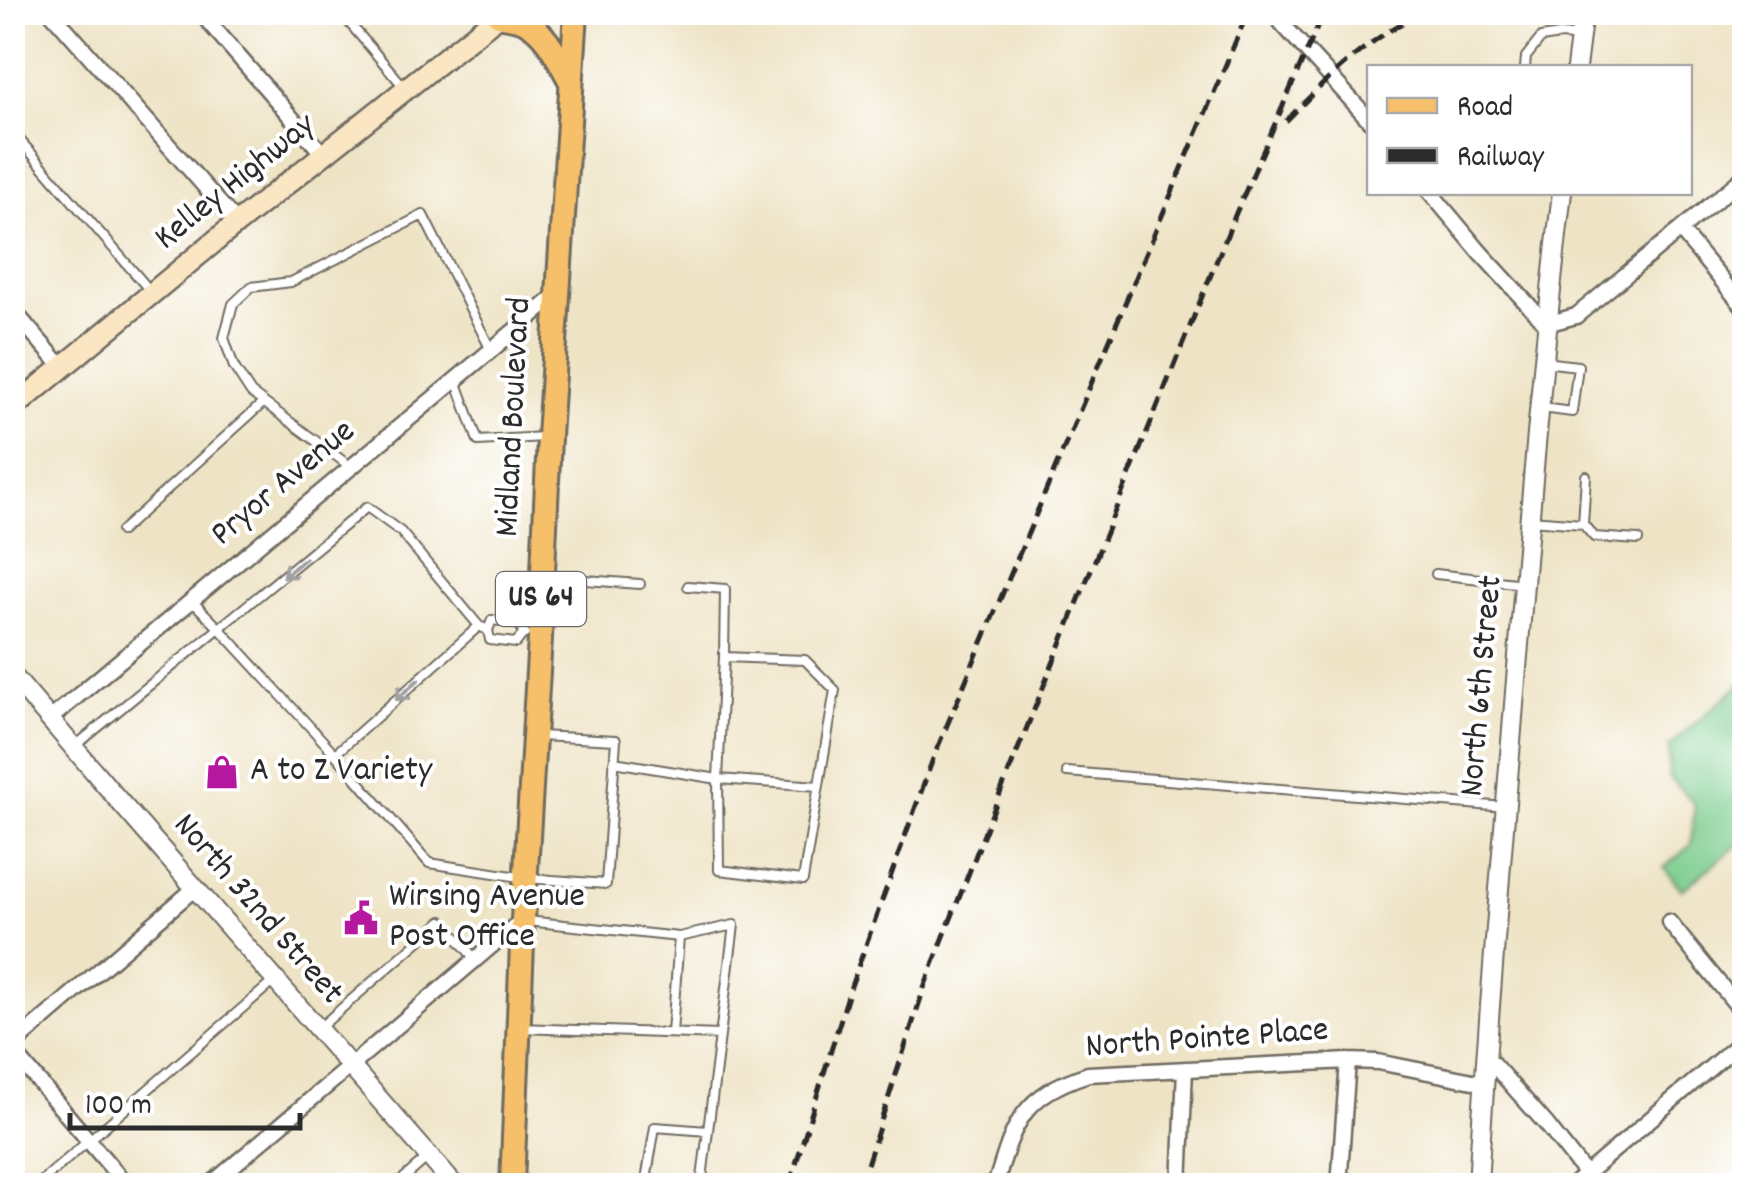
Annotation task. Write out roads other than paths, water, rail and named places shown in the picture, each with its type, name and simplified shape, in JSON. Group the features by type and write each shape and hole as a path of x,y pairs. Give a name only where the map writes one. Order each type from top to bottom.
{"main road":[{"name":"Midland Boulevard","path":"512,1186 534,736 532,636 542,577 576,12"},
{"name":"Kelley Highway","path":"12,408 500,13"},
{"path":"500,13 538,31 571,82"}],"street":[{"path":"51,12 237,224"},
{"path":"200,12 323,154"},
{"path":"1272,12 1367,117"},
{"path":"1576,65 1583,12"},
{"path":"1432,195 1546,324 1576,316 1744,177"},
{"name":"North 6th Street","path":"1478,1186 1485,1055 1524,584 1546,324 1562,195"},
{"path":"1680,230 1744,306"},
{"name":"Pryor Avenue","path":"50,719 556,295"},
{"path":"12,309 62,367"},
{"name":"North 32nd Street","path":"12,675 455,1186"},
{"path":"127,1186 12,1048 194,888"},
{"path":"208,1186 523,920"},
{"path":"1670,922 1744,1014"},
{"path":"1572,1186 1590,1180 1744,1039"},
{"path":"1485,1055 1547,1124 1590,1180"},
{"path":"1340,1186 1348,1061"},
{"name":"North Pointe Place","path":"995,1186 1021,1114 1059,1084 1088,1074 1348,1061 1378,1062 1484,1083"},
{"path":"1180,1186 1185,1069"}],"lane":[{"path":"340,12 406,89"},
{"path":"1525,65 1526,56 1541,38 1580,37"},
{"path":"12,132 152,293"},
{"path":"351,467 250,393 234,367 224,338 233,304 251,287 291,282 423,216 490,350"},
{"path":"1539,408 1572,412 1578,366 1543,362"},
{"path":"456,378 478,440 549,436"},
{"path":"121,531 263,403"},
{"path":"1586,476 1583,524 1594,537 1638,540"},
{"path":"74,747 367,506 401,532 483,628 490,640 516,644 532,636 518,623 492,620 483,628 335,754"},
{"path":"1530,520 1583,524"},
{"path":"1436,574 1524,584"},
{"path":"542,577 640,584"},
{"path":"688,586 725,588 719,870 803,880 835,690 805,660 724,657"},
{"path":"191,600 335,754 429,863 526,878 606,884 616,740 534,736"},
{"path":"614,762 718,780 819,786"},
{"path":"1067,772 1506,807"},
{"path":"523,920 679,937 734,926 701,1186"},
{"path":"318,1029 442,922 476,960"},
{"path":"672,1033 679,937"},
{"path":"36,1186 275,980"},
{"path":"518,1028 720,1035"},
{"path":"645,1186 655,1128 708,1131"},
{"path":"394,1186 430,1156"}],"railway":[{"path":"789,1186 850,989 934,756 1248,12"},
{"path":"860,1186 925,985 997,801 1236,213 1324,12"},
{"path":"1286,121 1367,46 1425,12"}],"place":[{"name":"A to Z Variety","path":"222,772"},
{"name":"Wirsing Avenue Post Office","path":"361,918"}]}
